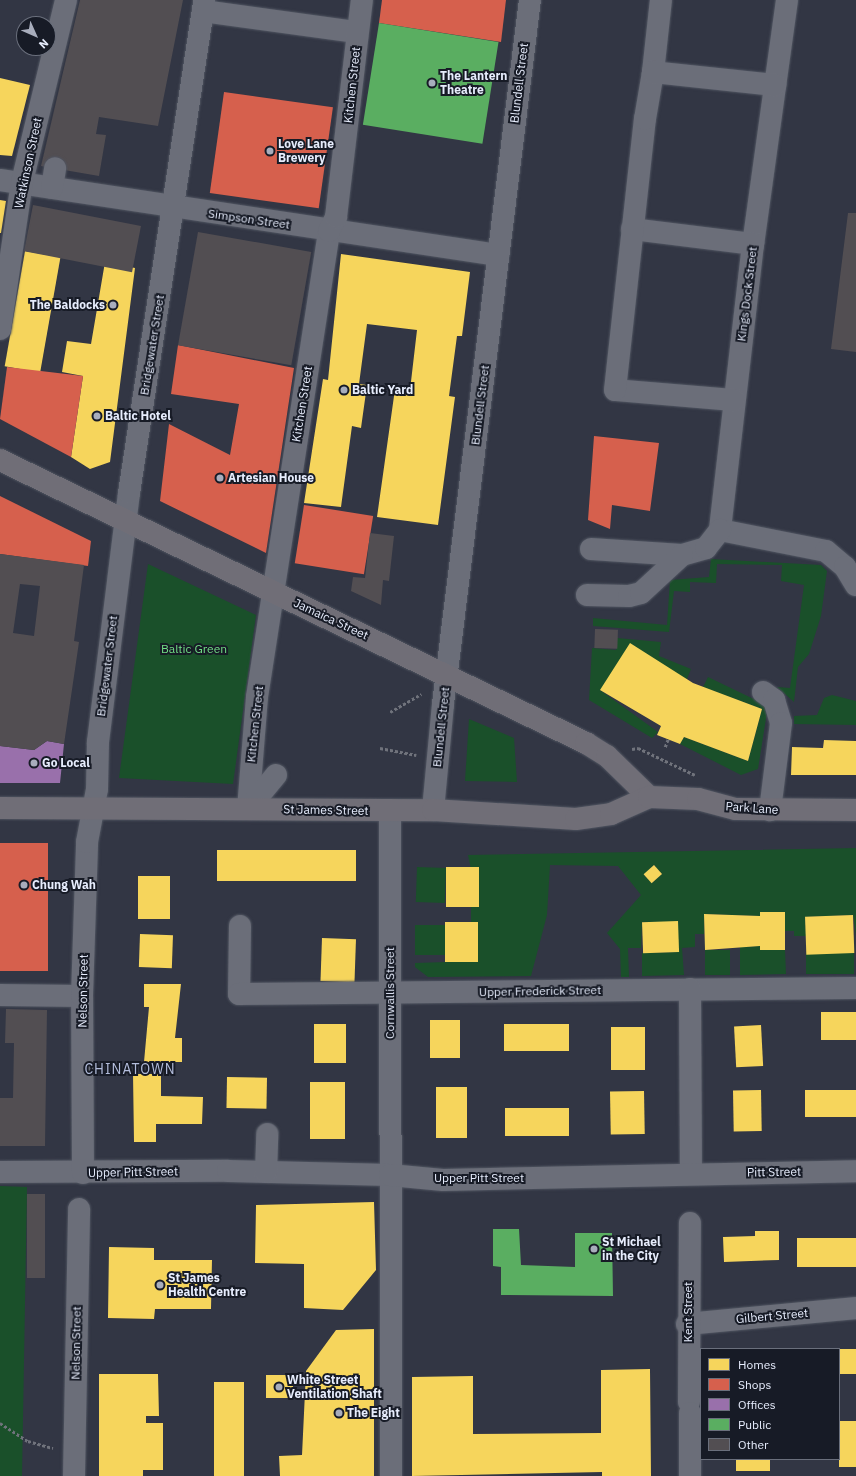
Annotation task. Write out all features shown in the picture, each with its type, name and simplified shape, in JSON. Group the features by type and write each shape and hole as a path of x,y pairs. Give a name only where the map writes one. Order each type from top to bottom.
{"main road":[{"name":"Jamaica Street","path":"0,460 447,675 607,756 649,797"},
{"name":"St James Street","path":"0,808 433,810 576,819 611,814 649,797"},
{"name":"Park Lane","path":"649,797 698,799 725,807 770,810 856,810"}],"street":[{"name":"Watkinson Street","path":"0,329 22,182 66,0"},
{"name":"Kitchen Street","path":"248,809 251,742 329,231 336,216 346,82 357,32 362,0"},
{"name":"Blundell Street","path":"433,810 447,675 530,0"},
{"path":"661,0 632,229 615,390 734,400"},
{"name":"Kings Dock Street","path":"720,530 753,244 787,0"},
{"path":"203,6 357,32"},
{"name":"Bridgewater Street","path":"91,809 98,789 98,742 127,522 203,6"},
{"path":"653,72 775,85"},
{"name":"Simpson Street","path":"0,180 22,182 53,178 173,209 498,255"},
{"path":"632,229 753,244"},
{"path":"591,549 682,556 706,548 720,530 779,544 826,551 845,567 856,585"},
{"path":"587,594 629,596 641,593 682,556"},
{"path":"763,692 774,700 781,723 770,810"},
{"path":"248,809 276,775"},
{"name":"Nelson Street","path":"84,1173 82,996 87,842 91,809"},
{"name":"Cornwallis Street","path":"390,811 391,1476"},
{"name":"Upper Frederick Street","path":"240,926 239,994 856,988"},
{"path":"690,989 691,1173"},
{"path":"0,995 82,996"},
{"path":"266,1172 267,1134"},
{"name":"Pitt Street","path":"691,1173 856,1171"},
{"name":"Upper Pitt Street","path":"0,1172 266,1172 390,1175 443,1180 691,1173"},
{"name":"Nelson Street","path":"74,1476 80,1209"},
{"name":"Kent Street","path":"690,1223 687,1324 690,1476"},
{"name":"Gilbert Street","path":"687,1324 856,1308"}],"path":[{"path":"390,712 423,693"},
{"path":"665,747 668,740"},
{"path":"380,748 416,755"},
{"path":"607,756 638,748 698,776"},
{"path":"0,1423 28,1441 46,1447 75,1450"}],"green space":[{"path":"711,559 821,565 827,571 821,616 809,654 798,667 794,702 777,687 790,688 804,585 781,581 782,565 717,564 716,583 690,582 690,592 674,591 669,632 593,626 593,618 667,625 670,580 709,577"},
{"name":"Baltic Green","path":"148,564 256,615 233,784 119,778"},
{"path":"617,638 661,642 659,656 691,669 687,679 600,690 658,732 652,738 589,700 592,648 616,650"},
{"path":"708,677 764,704 767,712 758,769 741,775 680,744 684,737 748,761 762,709 703,687"},
{"path":"832,695 856,701 856,725 794,724 794,716 817,715 824,698"},
{"path":"469,719 514,738 517,782 465,781"},
{"path":"856,848 856,935 853,915 805,917 806,936 794,936 794,931 785,931 784,912 760,912 760,916 704,914 704,934 695,934 695,947 682,948 684,975 642,976 642,953 678,952 678,922 642,922 641,948 628,948 629,977 621,977 620,949 607,933 641,895 618,866 550,865 547,915 531,976 428,977 415,967 415,963 478,961 478,922 471,922 471,907 479,907 468,855","holes":["654,865 662,874 652,883 644,875"]},
{"path":"417,867 446,868 445,903 416,902"},
{"path":"415,925 445,925 445,955 415,955"},
{"path":"760,946 760,950 785,950 786,974 740,975 740,947"},
{"path":"705,950 730,950 730,975 705,975"},
{"path":"806,953 854,953 854,974 806,974"},
{"path":"0,1186 27,1187 22,1476 0,1476"}],"building: Homes":[{"path":"0,78 30,85 12,156 0,155"},
{"path":"0,200 6,201 1,233 0,233"},
{"name":"The Baldocks","path":"25,251 60,257 40,372 5,366"},
{"name":"Baltic Yard","path":"341,254 470,272 462,336 457,336 449,396 455,397 438,525 377,517 395,389 410,390 417,330 367,324 359,384 367,385 361,428 352,426 341,507 304,503 323,379 328,380"},
{"path":"105,262 135,268 110,462 90,469 71,457 83,376 62,372 67,341 91,344"},
{"path":"630,643 693,683 762,709 748,761 684,737 680,744 657,735 661,726 600,690"},
{"path":"824,740 856,741 856,775 791,775 792,747 823,748"},
{"path":"217,850 356,850 356,881 217,881"},
{"path":"654,865 662,874 652,883 644,874"},
{"path":"446,867 479,867 479,907 446,907"},
{"path":"138,876 170,876 170,919 138,919"},
{"path":"760,912 785,912 785,950 760,950 760,946 705,950 704,914 760,916"},
{"path":"853,915 854,953 806,955 805,917"},
{"path":"678,921 679,952 643,953 642,922"},
{"path":"445,922 478,922 478,962 445,962"},
{"path":"140,934 173,935 172,968 139,967"},
{"path":"322,938 356,939 354,982 320,981"},
{"path":"144,984 181,984 175,1038 182,1038 182,1062 144,1062 149,1007 144,1007"},
{"path":"821,1012 856,1012 856,1040 821,1040"},
{"path":"430,1020 460,1020 460,1058 430,1058"},
{"path":"314,1024 346,1024 346,1063 314,1063"},
{"path":"504,1024 569,1024 569,1051 504,1051"},
{"path":"761,1025 763,1066 736,1067 734,1026"},
{"path":"611,1027 645,1027 645,1070 611,1070"},
{"path":"133,1074 161,1074 161,1096 203,1097 202,1124 156,1124 156,1142 134,1142"},
{"path":"227,1077 267,1078 266,1109 226,1108"},
{"path":"310,1082 345,1082 345,1139 310,1139"},
{"path":"436,1087 467,1087 467,1138 436,1138"},
{"path":"733,1090 761,1090 762,1131 734,1131"},
{"path":"805,1090 856,1090 856,1117 805,1117"},
{"path":"644,1091 645,1134 611,1135 610,1092"},
{"path":"505,1108 569,1108 569,1136 505,1136"},
{"path":"374,1202 376,1270 343,1310 304,1308 304,1264 255,1263 256,1205"},
{"path":"755,1231 779,1231 779,1260 724,1262 723,1237 755,1236"},
{"path":"797,1238 856,1238 856,1267 797,1267"},
{"name":"St James Health Centre","path":"109,1247 154,1248 154,1260 212,1260 211,1309 155,1309 154,1319 108,1318"},
{"name":"The Eight","path":"374,1329 374,1476 280,1476 279,1456 302,1455 306,1371 336,1330"},
{"path":"840,1349 856,1349 856,1374 840,1374"},
{"path":"650,1369 651,1476 602,1476 602,1472 412,1476 412,1377 473,1376 473,1434 601,1433 601,1370"},
{"path":"99,1374 158,1374 159,1416 146,1416 146,1423 163,1423 163,1470 143,1470 143,1476 99,1476"},
{"name":"White Street Ventilation Shaft","path":"266,1375 293,1375 293,1398 266,1398"},
{"path":"214,1382 244,1382 244,1476 214,1476"},
{"path":"840,1421 856,1421 856,1467 839,1467"},
{"path":"736,1460 770,1460 770,1471 736,1471"}],"building: Shops":[{"path":"382,0 506,0 501,42 379,23"},
{"name":"Love Lane Brewery","path":"224,92 333,107 319,208 210,193"},
{"path":"178,345 294,368 266,553 160,501 169,424 230,455 239,404 171,394"},
{"path":"7,367 83,376 71,457 0,419"},
{"path":"594,436 659,443 650,511 612,505 610,529 588,520"},
{"path":"0,496 91,541 88,566 0,554"},
{"path":"304,505 373,516 364,574 295,563"},
{"name":"Chung Wah","path":"0,843 48,843 48,971 0,971"}],"building: Offices":[{"path":"47,741 64,744 60,783 0,783 0,746 34,750"}],"building: Public":[{"name":"The Lantern Theatre","path":"379,23 499,42 482,144 363,125"},
{"name":"St Michael in the City","path":"493,1229 519,1229 521,1265 575,1267 575,1233 612,1233 613,1296 501,1295 501,1267 493,1266"}],"building: Other":[{"path":"80,0 183,0 158,126 99,117 96,134 106,135 99,176 41,166"},
{"path":"33,205 141,226 132,272 24,251"},
{"path":"848,213 856,213 856,352 831,349"},
{"path":"198,232 311,252 291,365 178,345"},
{"path":"370,533 394,536 389,581 383,580 381,605 351,591 353,577 365,578"},
{"path":"0,554 84,565 74,641 79,642 64,744 47,741 34,750 0,746","holes":["20,584 40,586 34,636 13,633"]},
{"path":"595,629 618,630 617,649 594,648"},
{"path":"6,1009 47,1010 45,1146 0,1146 0,1098 13,1098 14,1043 5,1043"},
{"path":"27,1194 45,1194 45,1278 27,1278"}],"place":[{"name":"The Lantern Theatre","path":"432,83"},
{"name":"Love Lane Brewery","path":"270,151"},
{"name":"The Baldocks","path":"113,305"},
{"name":"Baltic Yard","path":"344,390"},
{"name":"Baltic Hotel","path":"97,416"},
{"name":"Artesian House","path":"220,478"},
{"name":"Go Local","path":"34,763"},
{"name":"Chung Wah","path":"24,885"},
{"name":"St Michael in the City","path":"594,1249"},
{"name":"St James Health Centre","path":"160,1285"},
{"name":"White Street Ventilation Shaft","path":"279,1387"},
{"name":"The Eight","path":"339,1413"}],"district":[{"name":"CHINATOWN","path":"130,1069"}]}
